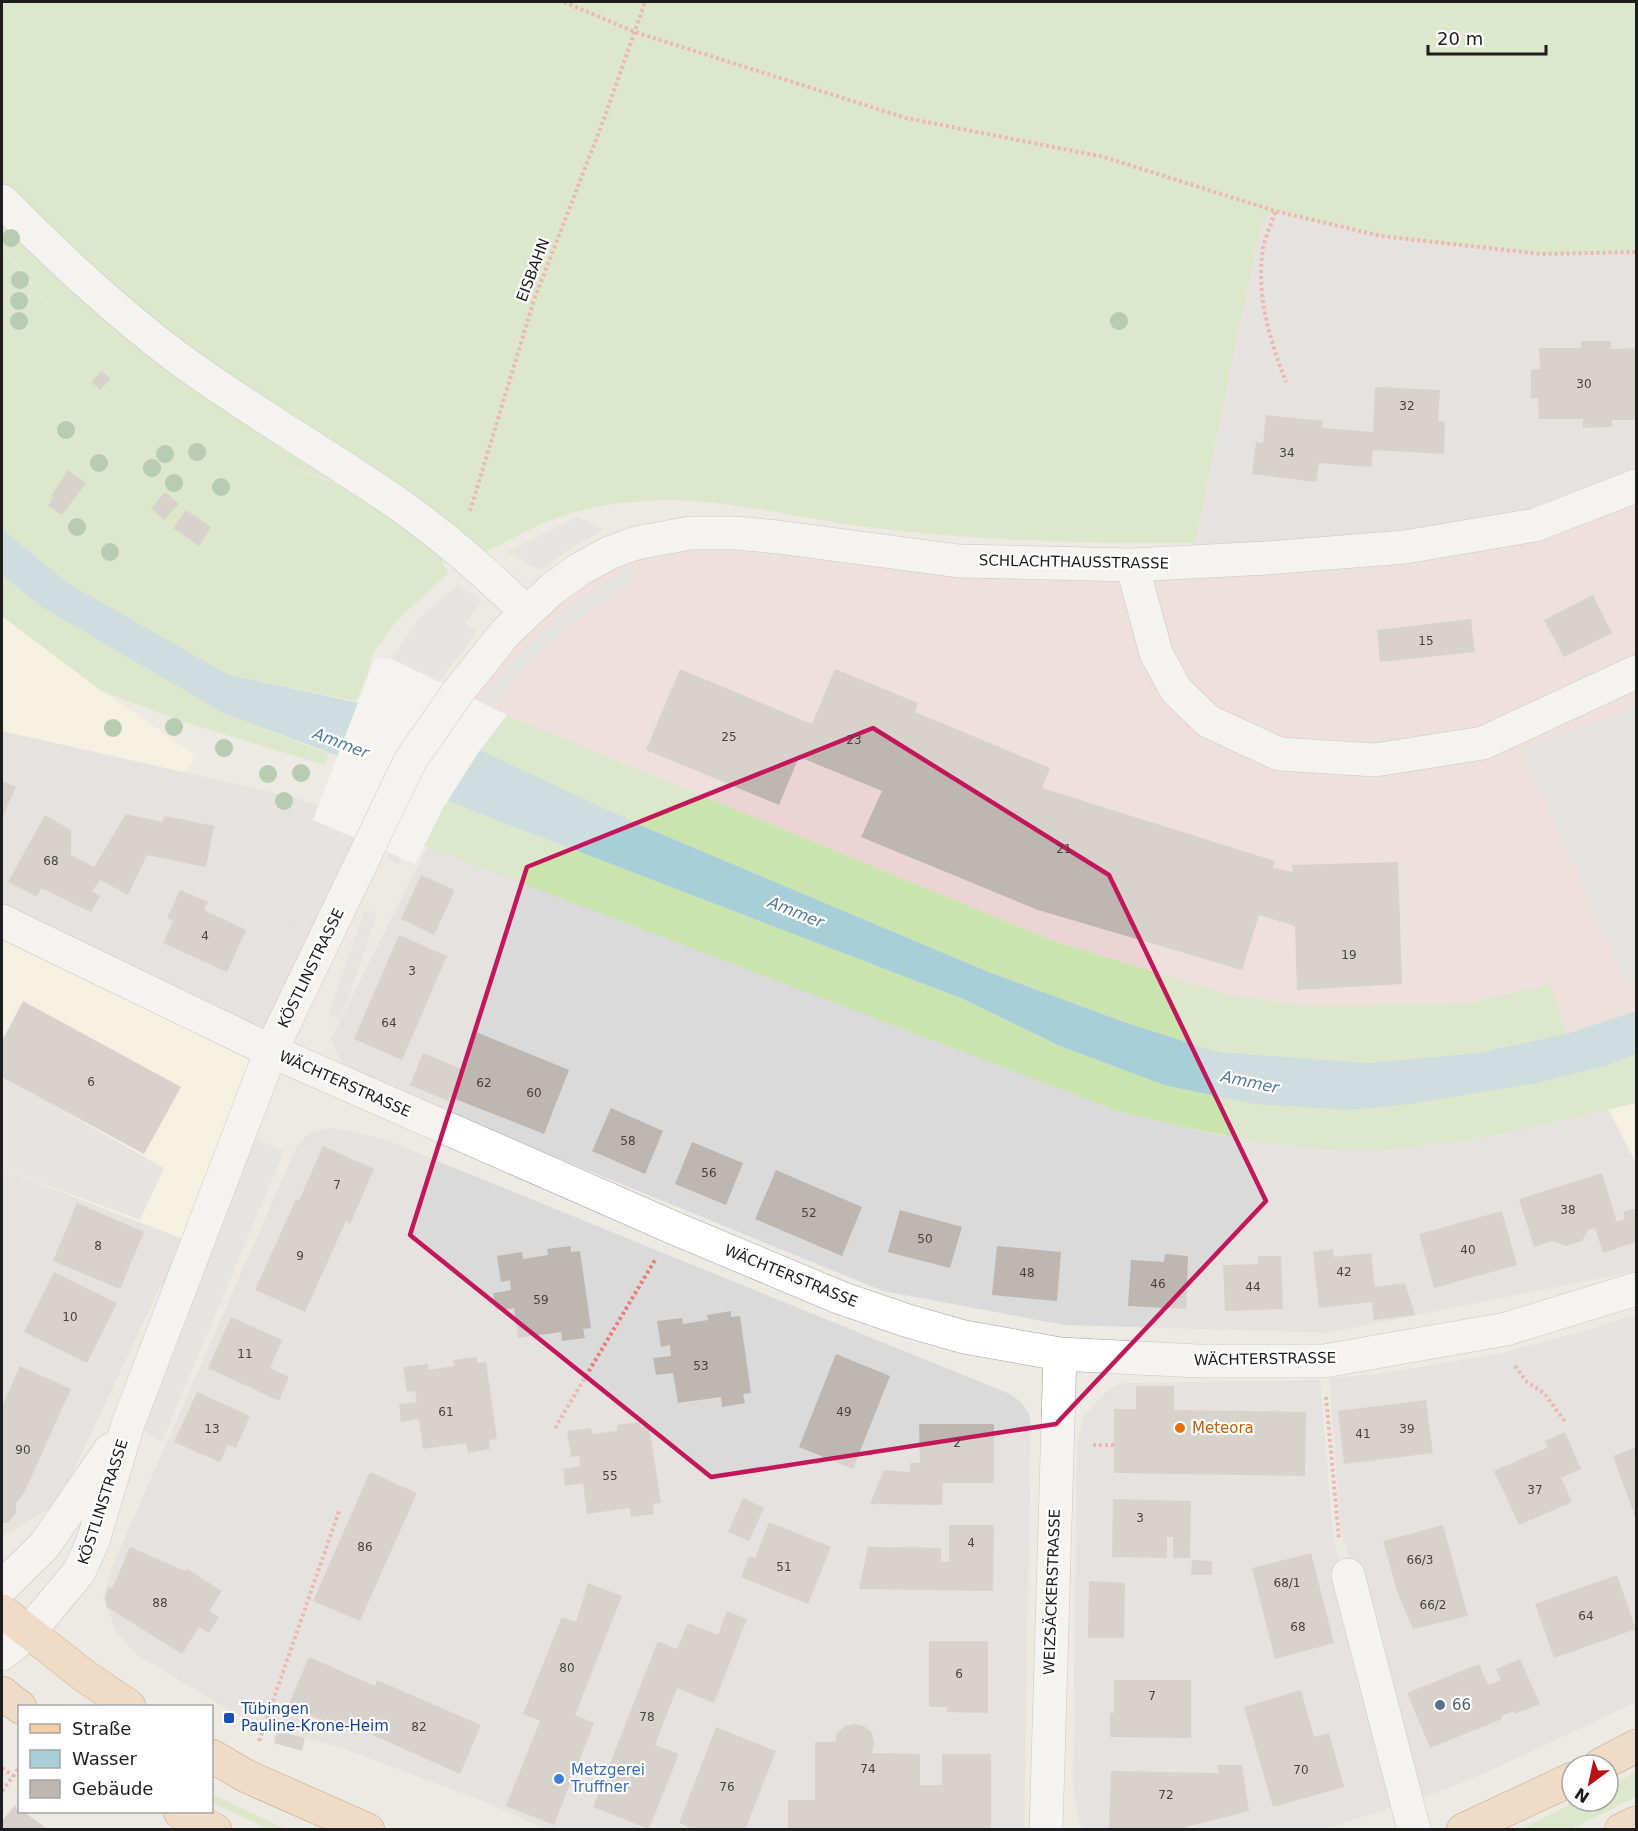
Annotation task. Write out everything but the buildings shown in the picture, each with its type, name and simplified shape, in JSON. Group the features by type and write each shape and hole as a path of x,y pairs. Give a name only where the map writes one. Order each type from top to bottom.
{"main road":[{"path":"2,1611 28,1634 126,1705"},
{"path":"2,1693 18,1705"},
{"path":"1620,1754 1636,1746"},
{"path":"213,1757 246,1776 368,1830"},
{"path":"1463,1830 1560,1785"},
{"path":"182,1813 215,1830"},
{"path":"1621,1830 1636,1822"}],"street":[{"path":"2,201 102,297 179,359 403,507 484,572 526,612"},
{"name":"SCHLACHTHAUSSTRASSE","path":"526,612 580,569 609,553 660,537 690,533 736,533 778,537 958,561 1132,565 1197,563 1405,547 1535,525 1636,486"},
{"path":"1132,565 1156,653 1176,690 1208,721 1279,754 1375,760 1483,743 1636,672"},
{"name":"KÖSTLINSTRASSE","path":"2,1654 28,1634 79,1572 93,1540 128,1424 271,1051 410,761 458,692 526,612"},
{"name":"WÄCHTERSTRASSE","path":"2,921 271,1051 674,1228 841,1298 904,1320 964,1337 1060,1354 1198,1361 1324,1361 1506,1329 1636,1289"},
{"name":"WEIZSÄCKERSTRASSE","path":"1046,1830 1060,1354"},
{"name":"KÖSTLINSTRASSE","path":"2,1587 44,1546 128,1424"},
{"path":"1348,1575 1414,1830"}],"path":[{"path":"564,2 635,32 906,118 995,133 1104,157 1275,211 1381,236 1541,254 1636,252"},
{"name":"EISBAHN","path":"458,552 502,397 534,300 645,2"},
{"path":"1275,211 1262,255 1263,304 1272,346 1286,382"},
{"path":"555,1428 674,1228"},
{"path":"1324,1361 1337,1533 1348,1575"},
{"path":"1517,1370 1544,1393 1566,1423"},
{"path":"1105,1445 1114,1445"},
{"path":"246,1776 339,1511"},
{"path":"2,1768 13,1776"},
{"path":"2,1791 18,1770"}],"highlighted area":[{"path":"873,728 1109,875 1266,1201 1056,1424 711,1477 410,1235 527,867"}],"shaded area":[{"path":"1275,211 1381,236 1436,243 1541,254 1636,252 1636,486 1535,525 1197,563 1195,543 1262,219"},
{"path":"1636,486 1636,1011 1566,1034 1550,984 1465,1004 1299,1005 1226,994 1054,941 507,715 458,692 580,569 636,543 959,561 1405,547"},
{"path":"577,517 604,529 571,548 541,570 507,552"},
{"path":"629,567 634,580 565,629 515,679 493,708 415,830 398,864 387,859 479,702 518,655 573,604"},
{"path":"457,585 482,601 465,624 477,632 404,727 375,778 312,930 288,921 392,659 419,619"},
{"path":"2,616 102,691 197,756 184,772 2,731"},
{"path":"1636,707 1636,979 1626,983 1522,749"},
{"path":"2,731 293,797 375,827 271,1051 2,921"},
{"path":"428,846 1118,1111 1213,1134 1290,1146 1364,1150 1476,1139 1636,1103 1636,1271 1327,1333 1064,1325 883,1291 345,1071 331,1039"},
{"path":"365,910 377,914 341,1019 328,1015"},
{"path":"2,921 271,1051 196,1244 2,1169"},
{"path":"2,1076 164,1168 140,1220 2,1169"},
{"path":"1636,1103 1636,1163 1608,1109"},
{"path":"328,1128 360,1133 388,1141 1010,1394 1021,1402 1029,1414 1031,1426 1024,1829 545,1829 488,1803 340,1747 270,1729 234,1713 136,1654 117,1633 103,1598 113,1565 297,1146 309,1133"},
{"path":"241,1131 284,1151 162,1441 128,1424"},
{"path":"2,1169 196,1244 159,1289 58,1503 2,1537"},
{"path":"1636,1314 1636,1702 1481,1775 1419,1799 1341,1532 1329,1378 1379,1374 1498,1354 1595,1328"},
{"path":"1320,1380 1333,1534 1397,1806 1324,1829 1084,1830 1079,1821 1073,1787 1077,1444 1084,1416 1108,1390 1123,1383"}],"green space":[{"path":"2,2 1636,2 1636,252 1541,254 1381,236 1275,211 1262,219 1195,543 1078,542 960,536 882,529 726,504 650,501 610,505 558,517 486,552 389,485 217,375 2,186"},
{"path":"2,214 371,495 294,468 223,426 294,469 373,497 440,556 448,574 397,620 371,656 368,674 356,701 229,675 68,583 2,529 2,247 57,317 91,347 57,316 2,245"},
{"path":"2,574 40,606 223,713 329,754 325,765 181,721 102,691 2,616"},
{"path":"507,715 1054,941 1226,994 1299,1005 1465,1004 1550,984 1566,1034 1477,1053 1367,1063 1218,1052 1124,1022 984,970 640,825 480,750"},
{"path":"400,779 473,811 963,999 1060,1046 1164,1085 1410,1104 1537,1083 1608,1065 1636,1054 1636,1103 1467,1140 1364,1150 1271,1143 1118,1111 375,827"},
{"path":"1636,1772 1636,1797 1620,1805 1620,1780"},
{"path":"213,1794 285,1829 269,1829 213,1803"},
{"path":"1560,1810 1560,1813 1604,1813 1571,1829 1521,1829"}],"water":[{"name":"Ammer","path":"2,529 68,583 229,675 364,704 480,750 640,825 984,970 1124,1022 1218,1052 1367,1063 1477,1053 1566,1034 1636,1011 1636,1054 1608,1065 1537,1083 1410,1104 1351,1110 1255,1104 1164,1085 1060,1046 963,999 473,811 400,779 223,713 40,606 2,574"}],"pier":[{"path":"375,658 392,659 507,715 480,750 443,808 415,864 313,820"}],"place":[{"name":"Meteora","path":"1180,1428"},
{"name":"66","path":"1440,1705"},
{"name":"Tübingen Pauline-Krone-Heim","path":"229,1718"},
{"name":"Metzgerei Truffner","path":"559,1779"}]}
